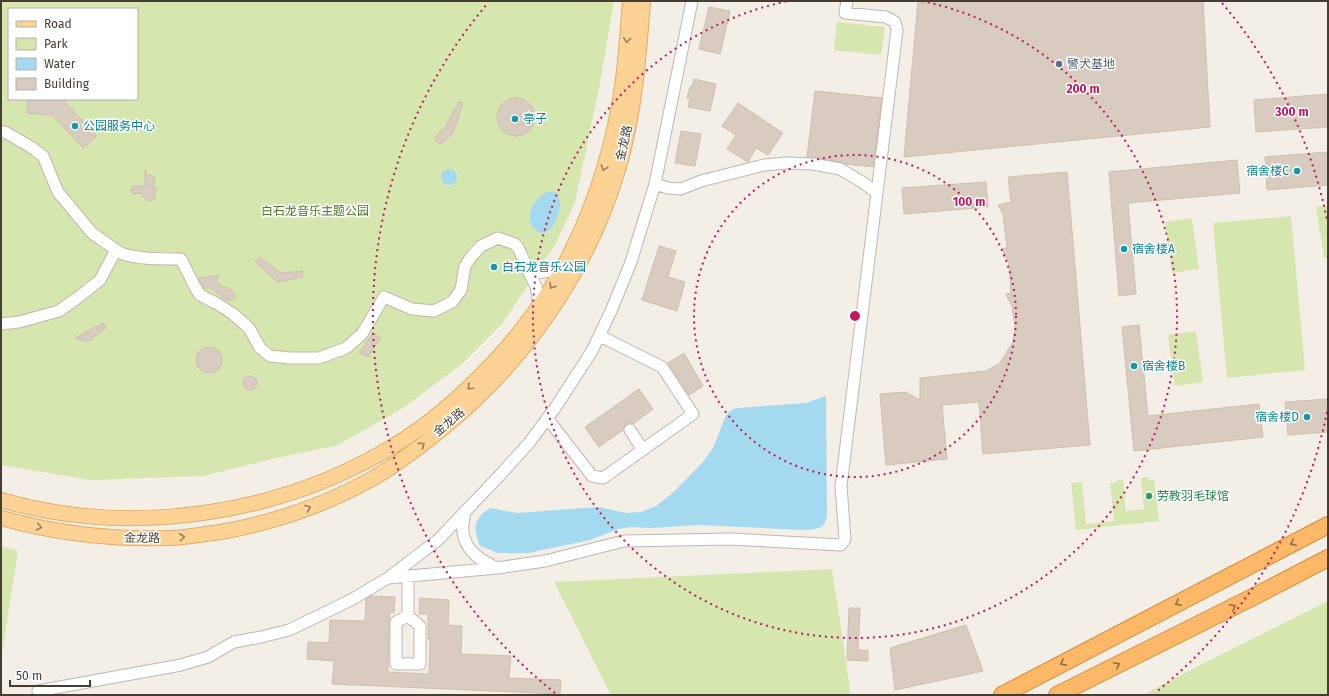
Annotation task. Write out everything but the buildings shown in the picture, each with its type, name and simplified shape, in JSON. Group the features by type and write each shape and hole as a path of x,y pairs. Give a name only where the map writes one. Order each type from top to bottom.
{"highway":[{"path":"1002,695 1328,525"},
{"path":"1057,695 1328,558"}],"main road":[{"name":"金龙路","path":"1,500 44,510 83,515 156,517 210,513 263,501 294,492 332,478 391,448 451,405 475,382 512,340 538,307 565,262 582,229 606,162 613,134 623,80 630,1"},
{"name":"金龙路","path":"1,518 36,527 106,537 169,538 234,529 267,522 303,511 339,496 371,480 397,463 446,426 471,404 518,356 557,301 593,236 620,164 628,130 638,60 643,1"}],"lane":[{"path":"38,691 181,665 208,657 234,642 289,630 351,600 388,578 438,540 520,454 547,418 592,351 611,311 631,262 655,184 692,1"},
{"path":"388,578 497,568 545,561 624,540 730,539 841,545 844,539 841,486 897,30 895,22 886,18 845,13 847,1"},
{"path":"1,132 5,132 31,147 43,156 58,192 92,233 116,250 128,256 181,259 200,295 234,314 250,328 260,348 270,356 319,358 346,348 362,334 384,297 412,309 434,311 452,302 461,290 465,266 471,257 481,246 498,238 514,244 519,249 528,273 536,286 538,307"},
{"path":"655,184 668,188 681,189 701,181 764,165 787,163 813,164 840,169 877,193"},
{"path":"1,324 19,322 58,311 100,280 116,250"},
{"path":"528,273 539,273 554,270 560,268 565,262"},
{"path":"547,418 592,476 603,478 693,414 662,367 600,336"},
{"path":"630,430 643,450"},
{"path":"465,511 463,532 466,543 473,554 497,568"},
{"path":"408,576 408,616"}],"green space":[{"name":"白石龙音乐主题公园","path":"1,1 614,1 599,88 575,202 555,245 501,325 463,363 403,408 338,445 203,476 90,480 1,465"},
{"path":"837,22 885,27 881,55 834,50"},
{"path":"1328,206 1328,258 1324,258 1316,207"},
{"path":"1291,216 1305,370 1227,378 1213,223"},
{"path":"1192,218 1199,269 1172,273 1165,222"},
{"path":"1196,331 1203,382 1175,386 1168,335"},
{"name":"劳教羽毛球馆","path":"1148,477 1149,481 1154,480 1159,521 1076,530 1071,483 1082,482 1086,524 1114,521 1110,483 1117,482 1117,480 1123,479 1126,511 1144,509 1141,478"},
{"path":"1,546 18,551 1,660"},
{"path":"832,569 851,695 611,695 554,582"},
{"path":"1328,601 1328,695 1143,695 1204,663"}],"water":[{"path":"449,169 455,171 457,177 455,183 449,185 443,183 441,177 443,171"},
{"path":"550,191 556,192 559,197 559,212 552,227 545,232 538,232 533,227 530,219 531,209 537,199"},
{"path":"826,396 827,518 821,527 803,530 700,525 650,528 631,527 618,529 590,540 528,553 498,553 480,546 476,534 476,525 480,516 490,508 517,513 598,507 626,513 641,512 656,506 674,492 703,462 713,448 726,415 731,410 738,408 806,403"}],"place":[{"name":"警犬基地","path":"1059,64"},
{"name":"亭子","path":"515,119"},
{"name":"公园服务中心","path":"75,126"},
{"name":"宿舍楼C","path":"1297,171"},
{"name":"宿舍楼A","path":"1124,249"},
{"name":"白石龙音乐公园","path":"494,267"},
{"name":"宿舍楼B","path":"1134,366"},
{"name":"宿舍楼D","path":"1307,417"},
{"name":"劳教羽毛球馆","path":"1149,496"}]}
